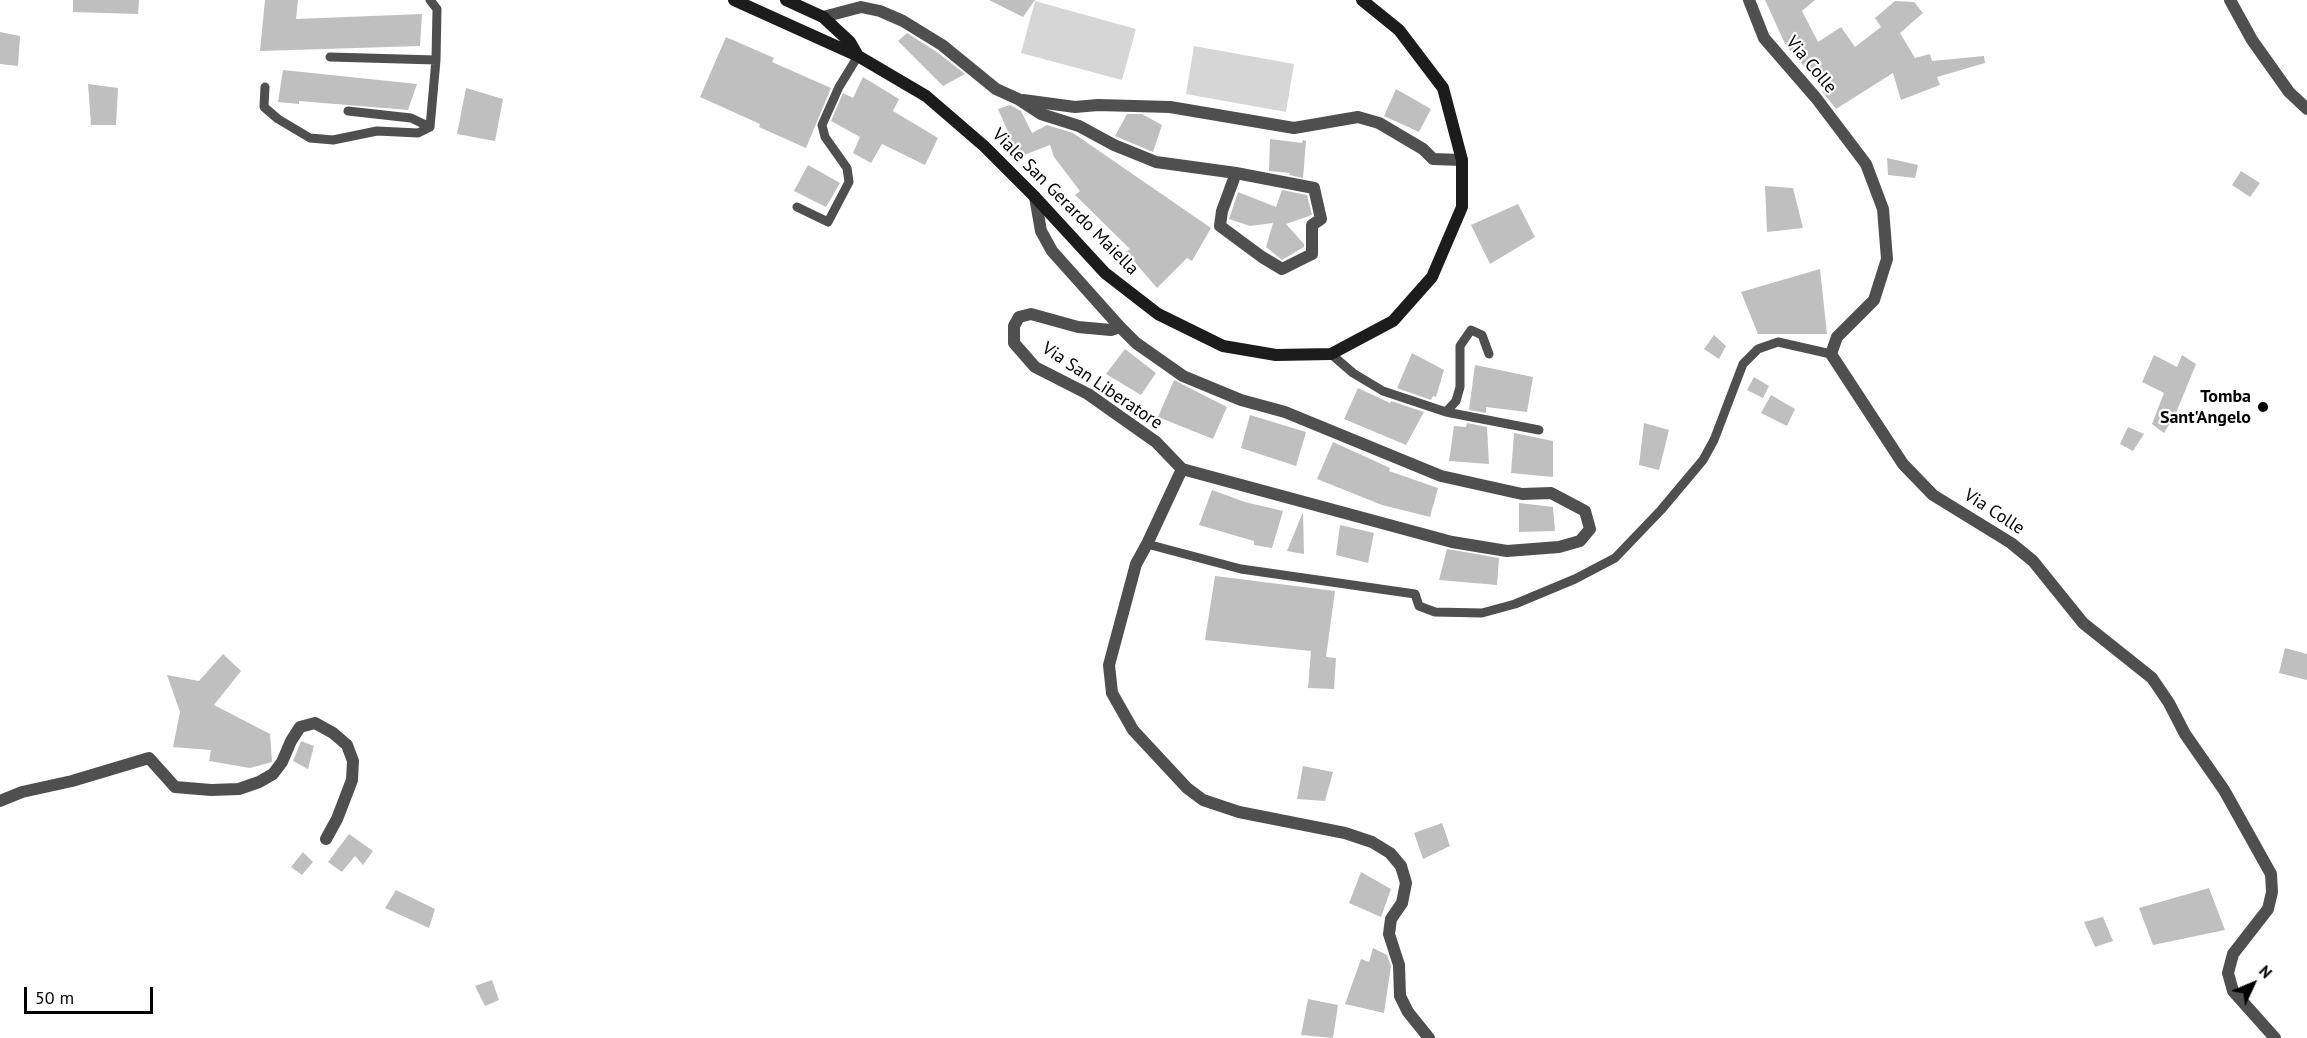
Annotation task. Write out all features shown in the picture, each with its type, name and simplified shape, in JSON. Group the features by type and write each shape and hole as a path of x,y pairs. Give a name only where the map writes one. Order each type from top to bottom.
{"main road":[{"path":"734,0 858,56"},
{"name":"Viale San Gerardo Maiella","path":"786,0 823,17 850,42 858,56 926,96 984,146 1105,273 1158,314 1223,346 1276,355 1331,354 1393,321 1432,277 1462,207 1462,160 1443,88 1399,30 1362,0"}],"street":[{"name":"Via Colle","path":"1749,0 1764,39 1816,98 1866,164 1883,209 1887,259 1874,300 1837,337 1831,354 1903,464 1933,495 2011,543 2033,561 2083,623 2152,678 2169,702 2185,734 2224,790 2271,874 2272,892 2268,909 2233,954 2228,973 2234,991 2275,1038"},
{"path":"2230,0 2252,40 2289,92 2307,109"},
{"path":"823,17 861,7 880,11 903,21 942,45 996,89 1018,99 1041,114 1079,126 1123,149 1156,162 1236,173 1314,188 1321,219 1312,225 1312,254 1282,269 1220,226 1222,211 1236,173"},
{"path":"1018,99 1075,107 1098,105 1170,107 1294,128 1358,117 1379,123 1423,149 1433,159 1462,160"},
{"path":"1035,197 1041,231 1052,251 1136,343 1183,376 1241,400 1285,411 1441,476 1522,494 1551,493 1585,511 1590,529 1580,541 1559,547 1507,551 1452,542 1182,469 1136,564 1109,665 1112,693 1133,730 1167,769 1203,800 1239,812 1345,833 1372,842 1390,853 1401,866 1406,882 1402,903 1391,919 1389,934 1399,965 1400,996 1408,1012 1429,1038"},
{"name":"Via San Liberatore","path":"1120,327 1111,330 1078,327 1031,314 1019,317 1014,326 1014,343 1035,367 1088,394 1156,442 1182,469"},
{"path":"0,801 22,792 72,781 148,758 175,787 211,790 239,789 259,783 273,774 282,762 300,727 315,723 347,745 353,761 349,788 337,819 326,839"}],"lane":[{"path":"430,0 437,9 436,60 430,127"},
{"path":"797,207 828,222 849,182 847,168 825,137 822,125 839,87 858,56"},
{"path":"330,57 436,60"},
{"path":"266,87 264,107 278,120 310,138 333,140 377,131 418,133 430,127"},
{"path":"348,111 411,118 430,127"},
{"path":"1446,412 1456,401 1460,387 1460,346 1471,330 1482,334 1488,354"},
{"path":"1147,544 1241,569 1415,594 1419,606 1435,612 1482,613 1515,604 1575,579 1615,558 1661,510 1703,460 1714,440 1743,364 1758,349 1778,342 1804,346 1831,354"},
{"path":"1331,354 1353,373 1383,391 1446,412 1539,430"}],"shaded area":[{"path":"1035,1 1136,29 1122,80 1021,53"},
{"path":"1194,46 1294,64 1286,112 1186,94"}],"building":[{"path":"73,0 139,0 138,14 73,12"},
{"path":"265,0 298,0 296,19 422,14 420,46 260,51"},
{"path":"989,0 1035,0 1023,17"},
{"path":"1765,0 1815,0 1802,11 1818,42 1841,27 1855,47 1881,27 1875,18 1895,1 1914,2 1923,13 1900,33 1915,58 1930,54 1932,61 1984,56 1985,63 1937,77 1940,85 1901,100 1893,73 1836,109 1822,91 1825,89 1786,46"},
{"path":"0,32 20,36 18,66 0,64"},
{"path":"907,33 937,52 965,74 943,86 898,41"},
{"path":"726,37 774,58 772,62 831,88 806,148 700,97"},
{"path":"283,70 417,84 408,110 299,101 299,104 278,102"},
{"path":"863,77 899,99 893,111 938,138 925,165 882,144 871,163 853,153 860,137 831,121 843,93 853,98"},
{"path":"88,84 118,88 116,125 91,125"},
{"path":"466,88 503,99 495,141 457,134"},
{"path":"1396,89 1431,109 1419,132 1384,116"},
{"path":"1010,105 1021,111 1032,133 1047,125 1073,133 1211,228 1192,261 1187,258 1157,288 1126,252 1130,249 1075,195 1080,191 1054,157 1050,145 1019,157 998,109"},
{"path":"1127,114 1142,114 1162,125 1153,152 1115,136"},
{"path":"1270,139 1302,143 1303,140 1306,141 1303,178 1289,175 1290,173 1269,171"},
{"path":"1887,158 1918,165 1915,178 1888,175"},
{"path":"808,165 840,183 826,207 794,191"},
{"path":"2241,171 2260,183 2250,197 2232,185"},
{"path":"1765,186 1793,188 1803,228 1767,232"},
{"path":"1282,190 1307,195 1312,215 1286,224 1304,244 1304,247 1282,260 1266,247 1273,223 1250,226 1229,219 1238,192 1276,207"},
{"path":"1518,204 1535,237 1490,264 1471,225"},
{"path":"1820,269 1827,334 1758,334 1741,292"},
{"path":"1714,335 1726,346 1719,359 1704,349"},
{"path":"1125,349 1156,373 1141,395 1106,374"},
{"path":"1412,353 1444,370 1436,397 1433,396 1431,400 1397,388"},
{"path":"2154,355 2177,367 2182,355 2196,364 2176,413 2164,433 2152,424 2164,393 2142,382"},
{"path":"1475,365 1533,377 1527,412 1486,407 1486,413 1469,410"},
{"path":"1754,377 1769,386 1763,398 1747,390"},
{"path":"1174,380 1227,407 1213,439 1158,417"},
{"path":"1358,388 1390,403 1391,401 1424,412 1406,445 1344,419"},
{"path":"1771,395 1795,409 1787,426 1761,413"},
{"path":"1250,415 1306,432 1296,466 1241,448"},
{"path":"1467,423 1487,427 1489,464 1449,461 1454,426 1466,427"},
{"path":"1644,423 1669,430 1659,470 1639,465"},
{"path":"2128,427 2144,434 2133,451 2120,444"},
{"path":"1514,433 1553,441 1553,477 1511,473"},
{"path":"1333,442 1390,468 1389,471 1438,488 1430,517 1382,505 1317,479"},
{"path":"1212,490 1245,502 1283,511 1272,548 1254,545 1254,541 1199,525"},
{"path":"1519,503 1553,507 1555,531 1519,532"},
{"path":"1303,512 1304,554 1287,551"},
{"path":"1340,525 1374,533 1368,563 1336,555"},
{"path":"1447,549 1499,558 1497,585 1439,580"},
{"path":"1215,576 1335,591 1326,657 1336,658 1334,689 1308,688 1311,651 1205,640"},
{"path":"2285,648 2307,654 2307,680 2279,673"},
{"path":"223,654 241,671 214,705 270,734 272,762 250,768 209,761 211,750 173,747 180,712 167,675 199,681"},
{"path":"301,741 314,746 308,769 293,761"},
{"path":"1303,766 1333,772 1325,801 1297,799"},
{"path":"1442,823 1450,846 1423,859 1414,833"},
{"path":"349,834 373,851 363,865 355,856 342,872 328,862"},
{"path":"303,852 313,862 302,875 291,867"},
{"path":"1361,872 1391,889 1381,917 1349,903"},
{"path":"2209,888 2225,930 2153,945 2139,908"},
{"path":"396,890 435,909 429,928 385,908"},
{"path":"2103,917 2113,941 2095,947 2084,922"},
{"path":"1373,948 1387,955 1391,966 1384,1013 1345,1004 1361,959 1369,962"},
{"path":"492,980 499,1000 485,1006 475,986"},
{"path":"1308,999 1338,1005 1333,1038 1301,1035"}],"place":[{"name":"Tomba Sant'Angelo","path":"2263,407"}]}
